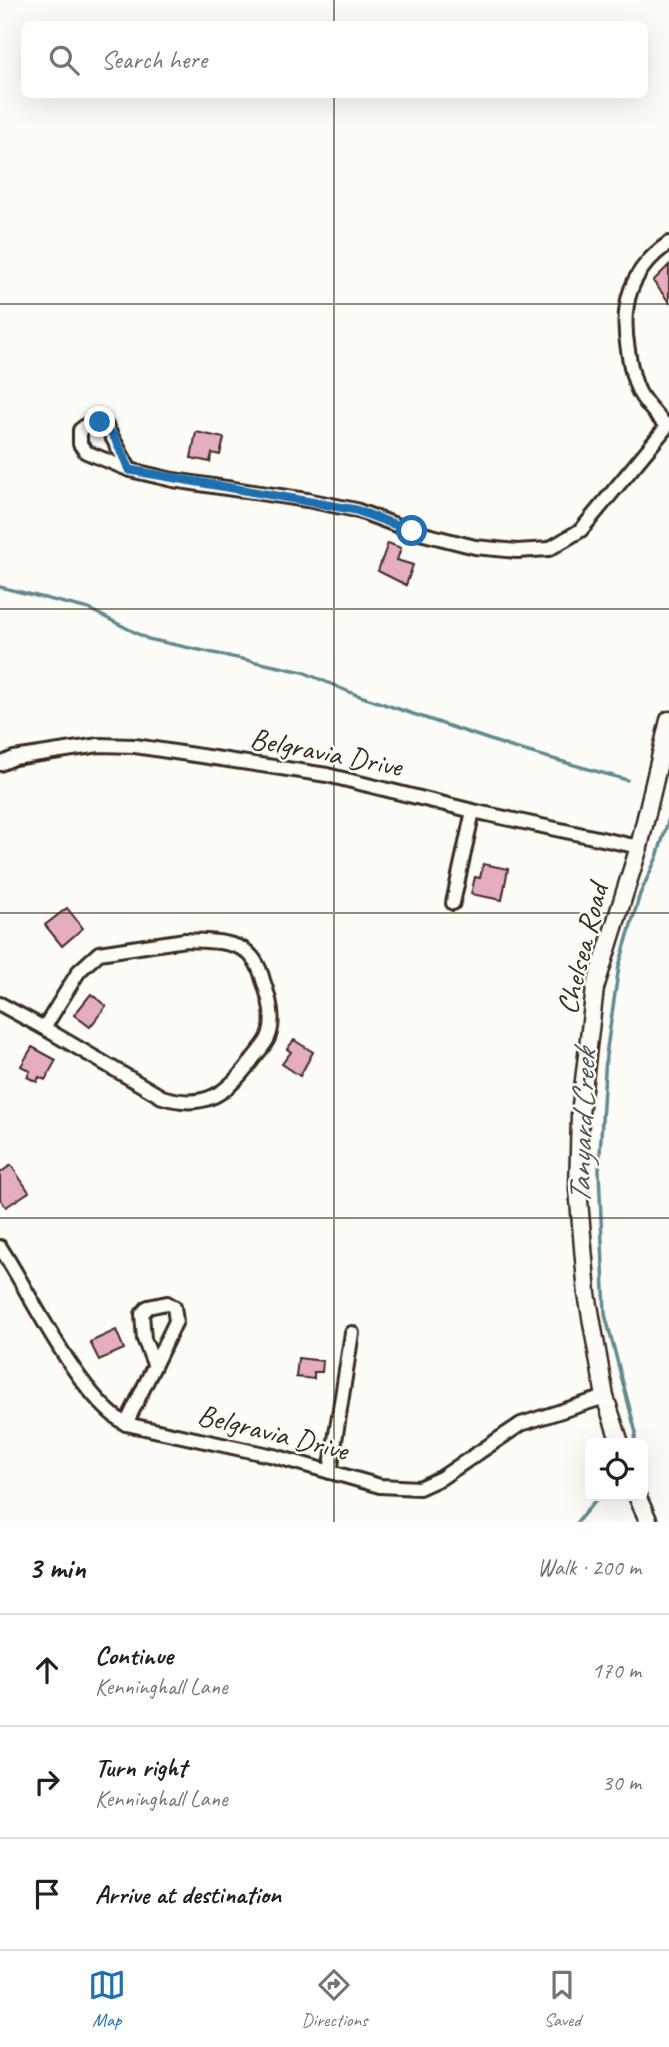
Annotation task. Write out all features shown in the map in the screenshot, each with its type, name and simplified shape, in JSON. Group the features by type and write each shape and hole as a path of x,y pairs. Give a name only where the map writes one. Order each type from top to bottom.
{"street":[{"path":"130,470 356,510 412,531 475,547 517,551 549,549 581,530 667,425 639,393 624,328 626,300 636,274 652,255 669,243"},
{"name":"Chelsea Road","path":"618,1438 604,1397 587,1294 578,1189 580,1114 595,988 639,847 669,720"},
{"name":"Belgravia Drive","path":"0,764 14,758 99,745 135,746 327,775 473,811 639,847"},
{"path":"453,903 473,811"},
{"path":"0,1004 162,1097 182,1103 198,1103 224,1092 244,1071 268,1038 272,1018 259,966 246,950 226,942 185,940 99,953 79,971 44,1028"},
{"name":"Belgravia Drive","path":"0,1247 90,1393 110,1414 126,1424 274,1456 380,1486 419,1488 441,1478 521,1424 604,1397"},
{"path":"330,1472 352,1333"},
{"path":"126,1424 154,1364"},
{"path":"638,1501 640,1519"}],"building":[{"path":"669,265 669,302 653,281"},
{"path":"196,432 224,438 220,455 212,453 210,462 191,458"},
{"path":"388,543 401,548 397,560 413,565 406,585 378,571"},
{"path":"483,864 508,869 502,900 471,894 475,877 480,878"},
{"path":"67,908 83,928 62,946 45,925"},
{"path":"91,994 106,1006 90,1027 74,1015"},
{"path":"294,1040 313,1052 300,1076 282,1064 291,1052 287,1049"},
{"path":"32,1047 56,1060 45,1080 39,1077 37,1082 27,1077 30,1071 21,1066"},
{"path":"11,1165 29,1192 6,1207 0,1199 0,1173"},
{"path":"116,1330 124,1349 99,1360 90,1342"},
{"path":"298,1358 323,1361 322,1372 314,1372 314,1379 296,1377"}],"waterway":[{"path":"0,587 89,609 148,639 303,672 354,694 511,747 627,780"},
{"name":"Tanyard Creek","path":"635,1438 636,1433 605,1314 599,1170 606,1055 619,966 640,894 657,857 669,818"},
{"name":"Tanyard Creek","path":"577,1522 595,1501"}],"route":[{"path":"100,422 114,436 130,470 173,480 356,510 412,531"}]}
